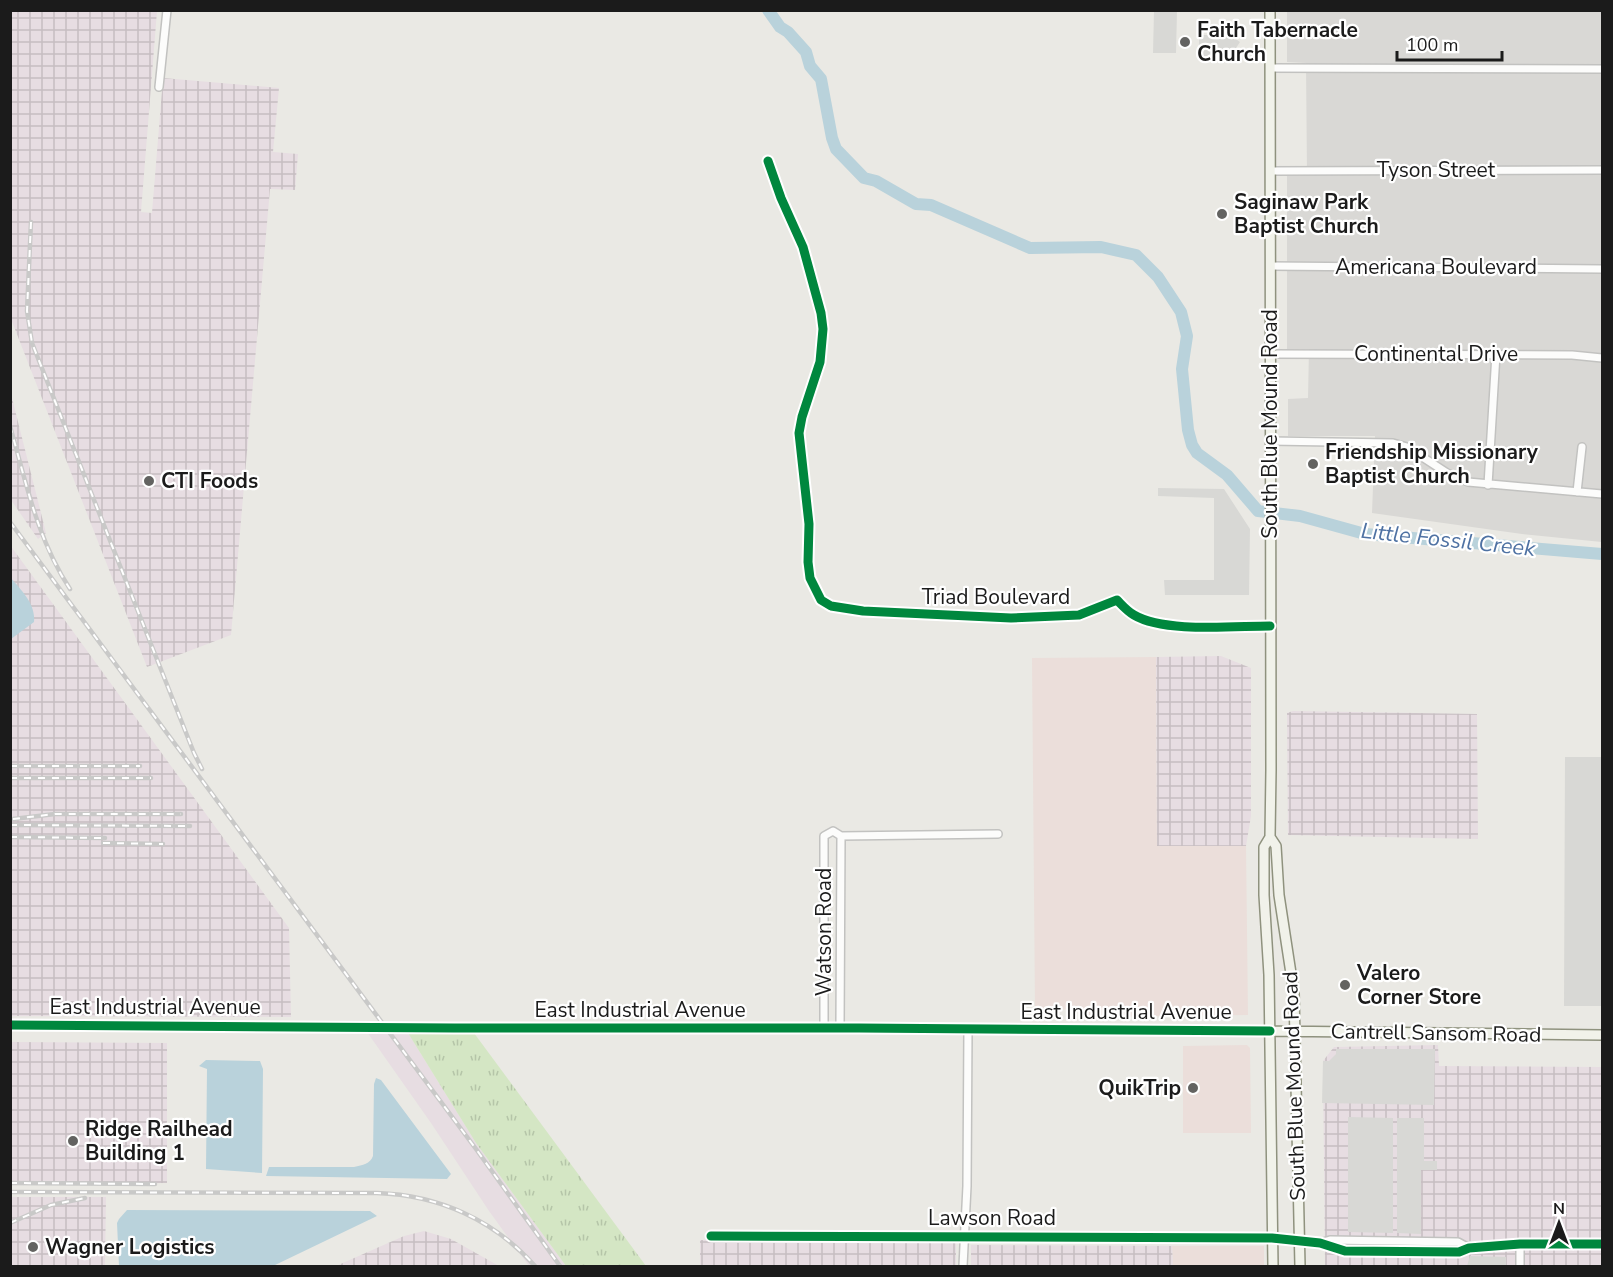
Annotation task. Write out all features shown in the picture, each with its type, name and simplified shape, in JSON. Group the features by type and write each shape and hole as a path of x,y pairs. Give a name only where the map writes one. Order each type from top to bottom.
{"main road":[{"name":"South Blue Mound Road","path":"1270,10 1270,837 1264,847 1264,895 1269,975 1273,1266"},
{"name":"South Blue Mound Road","path":"1270,837 1276,846 1279,895 1294,993 1300,1266"},
{"name":"Cantrell Sansom Road","path":"1270,1031 1602,1035"}],"street":[{"path":"159,87 167,10"},
{"path":"1270,68 1602,69"},
{"name":"Triad Boulevard","path":"768,161 781,198 803,247 821,313 823,329 820,362 799,433 809,524 810,578 821,600 831,606 863,611 1011,618 1079,615 1117,600 1135,616 1150,622 1174,625 1270,626"},
{"name":"Tyson Street","path":"1270,171 1602,170"},
{"name":"Americana Boulevard","path":"1270,266 1602,269"},
{"name":"Continental Drive","path":"1270,354 1496,354 1572,355 1602,358"},
{"path":"1488,485 1496,354"},
{"path":"1270,441 1393,442 1407,447 1454,477 1468,482 1602,494"},
{"path":"1577,492 1582,447"},
{"name":"Watson Road","path":"824,1028 824,836 833,831 841,836"},
{"path":"840,1028 841,836 998,834"},
{"name":"East Industrial Avenue","path":"10,1025 1270,1031"},
{"path":"963,1266 967,1186 968,1029"},
{"name":"Lawson Road","path":"711,1236 1272,1238 1320,1243"},
{"path":"1320,1243 1330,1240 1458,1242 1469,1248"},
{"path":"1320,1243 1345,1251 1459,1252 1469,1248 1520,1244 1602,1244"},
{"path":"1520,1244 1520,1266"}],"shaded area":[{"path":"11,10 157,11 141,212 152,213 163,78 279,88 273,152 298,154 295,190 270,189 231,635 147,667 11,319"},
{"path":"1154,11 1177,11 1176,53 1153,53"},
{"path":"1287,11 1602,11 1602,542 1522,534 1372,513 1375,436 1288,436 1288,399 1308,398 1309,349 1287,349 1287,176 1307,175 1306,63 1287,62"},
{"path":"1199,35 1230,35 1240,42 1230,57 1199,56"},
{"path":"10,390 46,533 38,539 11,500"},
{"path":"1158,488 1224,489 1250,529 1249,595 1165,595 1164,580 1214,580 1214,498 1158,496"},
{"path":"10,545 289,928 291,1017 11,1016"},
{"path":"1221,656 1251,668 1251,816 1246,846 1157,846 1156,657"},
{"path":"1156,657 1157,846 1246,846 1248,1015 1088,1017 1088,1009 1035,1010 1032,658"},
{"path":"1293,711 1477,714 1478,839 1288,835 1287,713"},
{"path":"1565,757 1602,757 1602,1006 1564,1006"},
{"path":"367,1032 408,1033 476,1143 566,1266 529,1266"},
{"path":"11,1042 167,1043 167,1183 11,1184"},
{"path":"1247,1045 1250,1048 1251,1133 1183,1133 1183,1046"},
{"path":"1438,1045 1439,1066 1602,1067 1602,1266 1325,1266 1323,1061 1334,1047"},
{"path":"1336,1049 1435,1049 1434,1105 1322,1103 1323,1061 1329,1061 1336,1054"},
{"path":"1348,1117 1393,1118 1393,1233 1348,1232"},
{"path":"1397,1118 1424,1118 1424,1161 1437,1161 1437,1170 1421,1170 1421,1234 1397,1233"},
{"path":"11,1197 106,1197 105,1266 11,1266"},
{"path":"424,1231 451,1239 499,1266 336,1266 404,1236"},
{"path":"700,1240 956,1241 956,1266 700,1266"},
{"path":"971,1245 1172,1246 1173,1266 971,1266"},
{"path":"1172,1246 1264,1246 1264,1266 1173,1266"},
{"path":"1470,1256 1506,1257 1506,1266 1467,1266"}],"green space":[{"path":"408,1033 474,1033 646,1266 566,1266 476,1143"}],"water":[{"path":"11,578 30,603 34,622 11,639"},
{"path":"206,1060 260,1061 263,1069 262,1173 206,1169 207,1069 199,1066"},
{"path":"376,1078 381,1080 451,1174 447,1179 266,1176 269,1167 354,1167 370,1161 373,1156"},
{"path":"127,1210 370,1211 377,1216 273,1266 119,1266 117,1223"}],"waterway":[{"name":"Little Fossil Creek","path":"768,10 780,27 788,32 806,52 810,66 821,79 836,149 864,178 876,181 916,204 931,205 1030,248 1101,247 1136,255 1158,277 1181,312 1187,336 1182,369 1188,430 1192,445 1197,453 1227,475 1258,511 1300,516 1365,534 1602,554"}],"railway":[{"path":"31,222 27,311 32,343 202,769"},
{"path":"10,426 41,530 70,589"},
{"path":"10,522 476,1149 560,1266"},
{"path":"10,766 140,766"},
{"path":"10,778 151,778"},
{"path":"13,819 55,814 181,814"},
{"path":"10,825 190,826"},
{"path":"10,837 105,838"},
{"path":"103,843 163,844"},
{"path":"10,1183 155,1184"},
{"path":"10,1192 377,1193 400,1195 422,1199 464,1213 502,1235 535,1266"},
{"path":"10,1223 51,1205 85,1198"}],"cycle path":[{"path":"768,161 781,198 803,247 821,313 823,329 820,362 799,433 809,524 810,578 821,600 831,606 863,611 1011,618 1079,615 1117,600 1134,615 1147,621 1163,624 1200,627 1270,626"},
{"path":"10,1025 1270,1031"},
{"path":"711,1236 1272,1238 1320,1243 1345,1251 1459,1252 1469,1248 1520,1244 1602,1244"}],"place":[{"name":"Faith Tabernacle Church","path":"1185,42"},
{"name":"Saginaw Park Baptist Church","path":"1222,214"},
{"name":"Friendship Missionary Baptist Church","path":"1313,464"},
{"name":"CTI Foods","path":"149,481"},
{"name":"Valero Corner Store","path":"1345,985"},
{"name":"QuikTrip","path":"1193,1088"},
{"name":"Ridge Railhead Building 1","path":"73,1141"},
{"name":"Wagner Logistics","path":"33,1247"}]}
